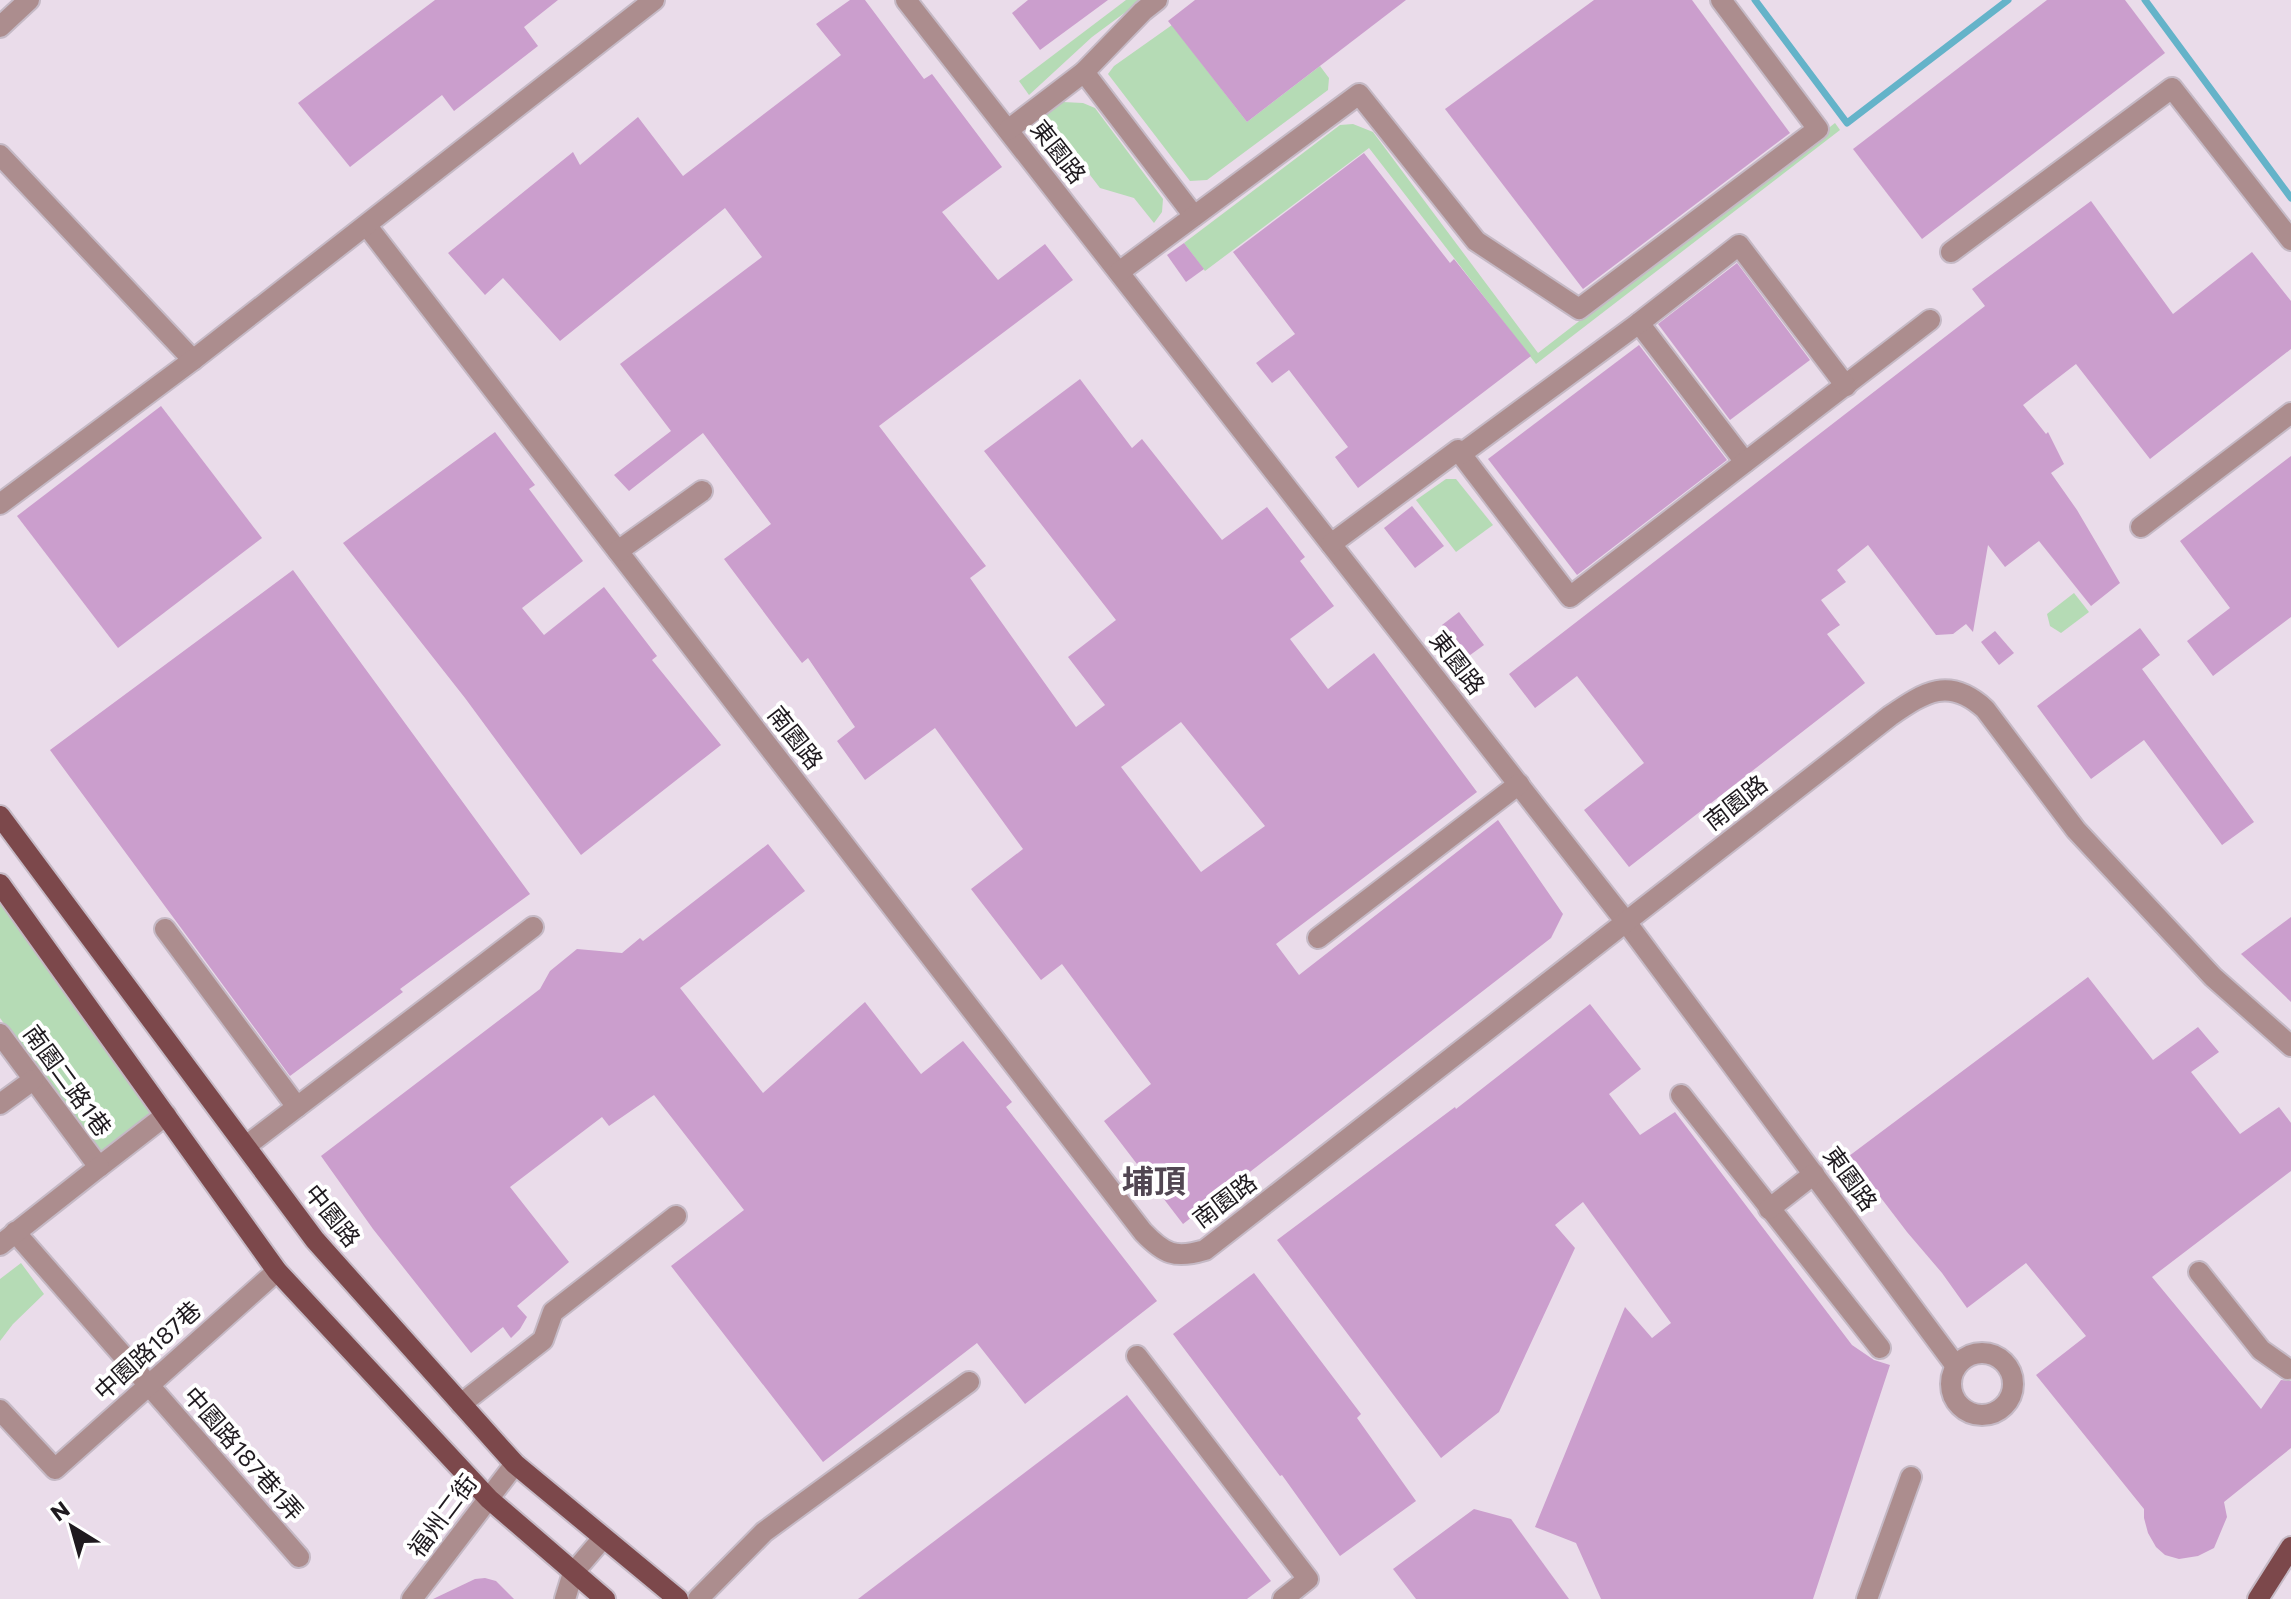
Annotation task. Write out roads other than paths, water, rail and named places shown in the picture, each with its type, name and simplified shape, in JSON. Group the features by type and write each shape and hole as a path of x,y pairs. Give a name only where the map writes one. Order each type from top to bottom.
{"main road":[{"name":"中園路","path":"0,816 315,1240 515,1464 678,1599"},
{"path":"0,884 277,1271 489,1499 605,1599"},
{"path":"2258,1599 2291,1547"}],"street":[{"path":"0,27 29,0"},
{"path":"0,504 367,226 654,0"},
{"name":"東園路","path":"906,0 1626,922 1956,1366"},
{"path":"1008,130 1084,72 1157,0"},
{"path":"1119,272 1359,94 1476,241 1579,309 1818,129 1721,0"},
{"path":"1084,72 1194,216"},
{"path":"1951,252 2172,88 2291,240"},
{"path":"0,155 193,360"},
{"name":"南園路","path":"367,226 1143,1232 1155,1245 1172,1255 1190,1255 1205,1250 1890,716 1935,690 1961,692 1985,709 2076,830 2213,977 2291,1046"},
{"path":"1461,454 1739,245 1846,386"},
{"path":"1331,544 1458,450 1570,597 1930,320"},
{"path":"1639,323 1745,462"},
{"path":"2141,527 2291,413"},
{"path":"618,551 702,491"},
{"path":"1318,938 1519,784"},
{"path":"246,1146 533,927"},
{"path":"165,929 297,1107"},
{"name":"南園二路1巷","path":"0,1034 99,1167 166,1115"},
{"path":"0,1104 33,1080"},
{"path":"1681,1095 1880,1348"},
{"path":"8,1238 99,1167"},
{"path":"1769,1209 1814,1174"},
{"path":"461,1404 543,1340 553,1312 676,1216"},
{"name":"中園路187巷1弄","path":"8,1238 148,1385 299,1557"},
{"name":"中園路187巷","path":"0,1410 55,1469 277,1271"},
{"path":"2199,1272 2261,1350 2288,1369"},
{"path":"1137,1356 1308,1579 1283,1599"},
{"path":"698,1599 764,1532 969,1382"},
{"name":"福州二街","path":"412,1599 515,1464"},
{"path":"1867,1599 1911,1477"},
{"path":"565,1599 573,1573 603,1538"}],"waterway":[{"path":"1755,0 1847,123 2008,0"},
{"path":"2145,0 2291,198"}],"district":[{"name":"埔頂","path":"1154,1182"}]}
